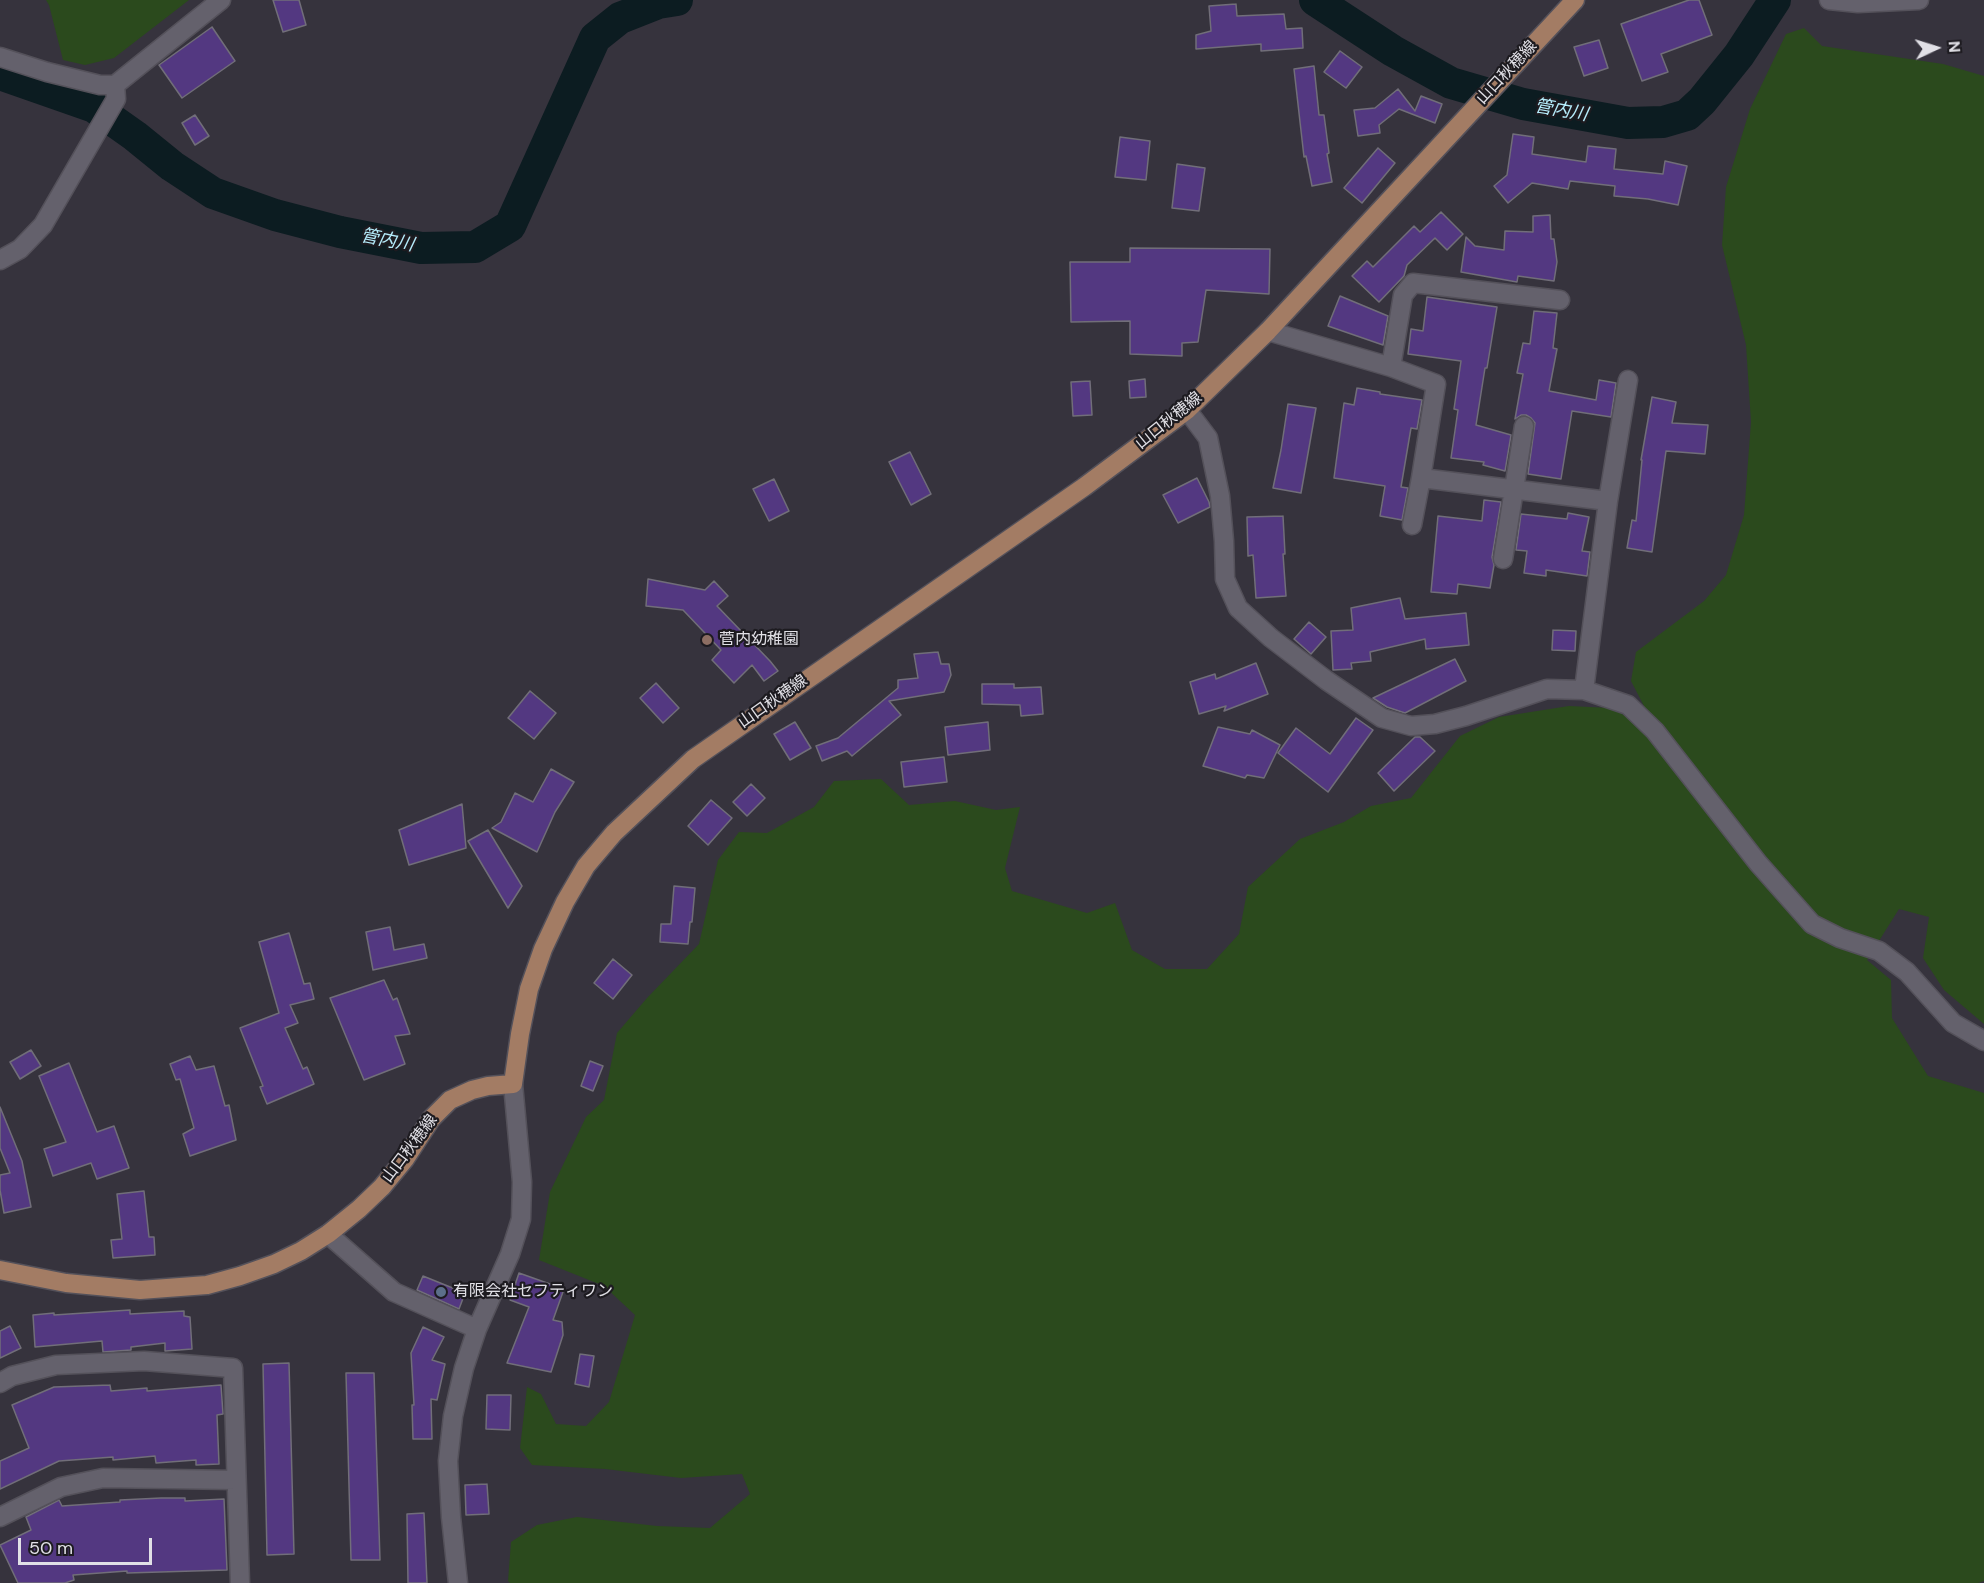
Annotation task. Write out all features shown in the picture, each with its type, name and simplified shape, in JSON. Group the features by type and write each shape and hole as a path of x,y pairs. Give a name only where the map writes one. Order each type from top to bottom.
{"main road":[{"name":"山口秋穂線","path":"0,1270 66,1283 140,1290 207,1285 274,1263 301,1251 328,1234 382,1187 405,1159 431,1119 450,1100 472,1090 513,1084 529,989 543,949 565,902 586,866 614,833 693,759 1084,487 1187,410 1268,331 1575,0"}],"street":[{"path":"0,57 58,75 100,85 115,85 221,0"},
{"path":"1829,0 1858,3 1919,0"},
{"path":"0,260 20,249 43,225 116,99 115,85"},
{"path":"1391,367 1403,295 1413,283 1560,300"},
{"path":"1268,331 1391,367 1436,384 1412,525"},
{"path":"1584,690 1608,501 1628,380"},
{"path":"1187,410 1208,438 1220,496 1225,579 1238,608 1271,638 1326,680 1382,718 1411,726 1435,724 1466,716 1548,689 1584,690 1628,705 1655,731 1758,863 1812,924 1840,938 1879,951 1907,972 1953,1023 1984,1041"},
{"path":"1503,558 1524,426"},
{"path":"1421,478 1608,501"},
{"path":"458,1583 448,1461 453,1416 464,1368 477,1329 510,1254 521,1219 522,1182 513,1084"},
{"path":"328,1234 394,1292 477,1329"},
{"path":"0,1383 12,1376 56,1365 144,1362 233,1368 240,1583"},
{"path":"0,1516 61,1487 103,1478 236,1480"}],"green space":[{"path":"46,0 189,0 114,58 85,65 63,60"},
{"path":"1804,28 1822,46 1943,64 1984,76 1984,1024 1944,990 1923,958 1929,917 1899,909 1867,960 1891,980 1892,1018 1928,1076 1984,1093 1984,1581 1978,1583 510,1583 508,1581 511,1542 537,1525 577,1517 657,1526 710,1528 750,1494 742,1474 681,1478 605,1469 532,1465 520,1448 527,1387 541,1394 556,1424 586,1426 609,1402 635,1315 604,1286 539,1260 550,1192 586,1117 604,1100 617,1033 699,944 718,860 739,832 767,833 814,807 834,781 881,779 909,805 955,801 996,810 1020,807 1005,868 1012,891 1087,913 1115,903 1132,950 1165,969 1207,969 1239,934 1248,887 1300,839 1344,822 1371,806 1411,798 1460,736 1499,717 1569,706 1611,708 1631,719 1644,706 1631,681 1636,652 1704,601 1726,575 1744,515 1751,422 1746,345 1722,245 1726,187 1750,109 1786,34"}],"building":[{"path":"273,0 299,0 306,25 283,32"},
{"path":"1689,0 1699,0 1712,35 1661,54 1668,72 1642,81 1621,24"},
{"path":"1236,4 1237,16 1284,14 1286,29 1302,28 1303,48 1261,51 1261,44 1196,49 1196,35 1211,31 1209,6"},
{"path":"212,27 235,61 182,98 159,65"},
{"path":"1599,40 1608,68 1584,76 1574,47"},
{"path":"1340,51 1362,67 1346,88 1324,72"},
{"path":"1314,66 1319,115 1324,115 1332,182 1312,186 1306,156 1304,157 1294,69"},
{"path":"1398,89 1415,111 1421,96 1442,104 1435,123 1399,109 1379,125 1380,133 1358,136 1354,110 1375,108"},
{"path":"195,115 209,136 195,145 182,123"},
{"path":"1513,134 1534,137 1532,154 1586,162 1588,146 1616,149 1614,169 1663,174 1665,161 1687,166 1678,205 1614,196 1615,186 1570,181 1568,189 1532,183 1508,203 1494,186 1507,175"},
{"path":"1120,137 1150,141 1146,180 1115,177"},
{"path":"1378,148 1395,163 1362,203 1344,188"},
{"path":"1177,164 1205,168 1199,211 1172,208"},
{"path":"1441,212 1463,234 1447,250 1435,238 1407,265 1404,276 1379,302 1352,276 1367,261 1373,267 1414,226 1420,232"},
{"path":"1550,215 1551,239 1554,239 1557,262 1554,281 1518,276 1517,282 1461,272 1466,237 1475,246 1504,250 1505,231 1533,232 1533,216"},
{"path":"1130,248 1270,249 1269,294 1206,290 1198,342 1182,343 1182,356 1130,354 1130,321 1071,322 1070,262 1130,262"},
{"path":"1340,296 1388,316 1383,345 1328,326"},
{"path":"1427,297 1497,307 1476,425 1511,435 1505,471 1483,465 1484,462 1451,458 1458,410 1454,409 1461,361 1408,354 1411,329 1423,331"},
{"path":"1534,311 1557,313 1553,348 1557,349 1549,391 1596,400 1599,380 1616,383 1611,417 1572,411 1561,479 1528,474 1535,423 1526,415 1515,419 1523,374 1517,373 1523,343 1530,344"},
{"path":"1145,379 1146,397 1130,398 1129,381"},
{"path":"1090,381 1092,415 1073,416 1071,382"},
{"path":"1357,388 1422,400 1417,429 1411,428 1401,487 1408,488 1402,520 1380,516 1385,486 1334,478 1344,403 1354,405"},
{"path":"1652,397 1676,402 1672,423 1708,425 1705,454 1666,451 1652,552 1627,548 1632,520 1636,521 1641,460"},
{"path":"1288,404 1316,408 1301,493 1273,488"},
{"path":"910,452 931,494 911,505 889,462"},
{"path":"1197,478 1210,507 1178,523 1163,495"},
{"path":"774,479 789,511 769,521 753,489"},
{"path":"1484,500 1501,502 1492,557 1494,565 1490,588 1458,584 1457,594 1431,592 1438,516 1482,521"},
{"path":"1568,513 1589,517 1582,551 1590,552 1587,576 1546,570 1546,576 1524,573 1527,551 1516,550 1521,514 1567,519"},
{"path":"1283,516 1286,596 1256,598 1253,555 1248,556 1247,517"},
{"path":"648,579 705,590 714,581 728,596 717,606 778,671 764,681 752,665 734,683 712,660 721,650 683,610 646,606"},
{"path":"1400,598 1405,619 1466,613 1469,645 1426,649 1425,639 1370,652 1371,661 1351,663 1352,669 1333,670 1331,631 1353,630 1351,608"},
{"path":"1309,622 1326,637 1311,654 1294,639"},
{"path":"1553,630 1576,631 1575,651 1552,650"},
{"path":"938,652 941,664 949,664 951,675 944,692 889,701 901,715 852,756 847,751 822,761 816,746 838,738 898,688 898,680 918,678 914,654"},
{"path":"1455,659 1466,681 1405,713 1387,707 1373,698"},
{"path":"1256,663 1268,694 1224,711 1226,706 1199,714 1190,682 1215,674 1216,679"},
{"path":"656,683 679,708 663,723 640,698"},
{"path":"982,684 1014,684 1014,688 1041,687 1043,714 1021,716 1020,705 982,704"},
{"path":"530,691 556,713 534,739 508,718"},
{"path":"1356,718 1373,730 1328,792 1278,753 1296,728 1330,754"},
{"path":"795,722 811,748 790,760 774,734"},
{"path":"988,722 990,750 948,755 945,727"},
{"path":"1218,727 1250,734 1252,730 1280,745 1264,778 1247,775 1245,778 1203,766"},
{"path":"1415,737 1420,737 1435,751 1394,791 1378,773"},
{"path":"944,757 947,782 904,787 901,762"},
{"path":"551,769 574,782 555,812 537,852 492,828 501,822 515,793 533,802"},
{"path":"751,784 765,798 747,816 733,802"},
{"path":"711,800 732,818 708,845 688,826"},
{"path":"462,804 466,848 409,865 399,830"},
{"path":"488,830 522,886 508,908 468,841"},
{"path":"674,886 695,888 688,944 660,942 661,924 671,924"},
{"path":"390,927 394,950 424,944 427,958 373,970 366,932"},
{"path":"289,933 304,984 310,983 314,999 290,1005 298,1023 285,1028 303,1069 307,1067 314,1084 267,1104 260,1087 263,1086 240,1028 279,1013 259,942"},
{"path":"613,959 632,975 613,999 594,983"},
{"path":"384,980 393,1000 397,998 410,1034 395,1036 405,1064 364,1080 330,998"},
{"path":"31,1050 41,1066 20,1079 10,1062"},
{"path":"190,1056 196,1070 214,1066 225,1106 229,1105 236,1140 190,1156 183,1134 194,1128 180,1079 176,1080 170,1064"},
{"path":"590,1061 603,1066 593,1091 581,1086"},
{"path":"69,1063 97,1132 114,1126 129,1168 97,1179 91,1163 53,1176 44,1149 66,1142 39,1076"},
{"path":"0,1107 22,1161 31,1207 4,1213 0,1175 10,1173 0,1148"},
{"path":"144,1191 149,1237 154,1237 155,1255 113,1258 111,1240 122,1239 117,1194"},
{"path":"519,1273 564,1289 553,1320 562,1322 563,1335 551,1372 507,1363 529,1307 510,1300"},
{"path":"423,1276 465,1293 459,1309 417,1290"},
{"path":"130,1310 130,1314 184,1311 184,1316 190,1317 192,1349 165,1351 165,1343 131,1347 131,1350 103,1352 102,1341 35,1347 33,1315"},
{"path":"10,1326 21,1348 0,1358 0,1331"},
{"path":"423,1327 444,1337 432,1360 445,1364 437,1400 431,1399 432,1439 413,1439 411,1353"},
{"path":"580,1354 594,1356 589,1387 575,1384"},
{"path":"289,1363 294,1554 267,1555 263,1364"},
{"path":"346,1373 374,1373 380,1560 351,1560"},
{"path":"110,1385 111,1391 147,1388 147,1391 221,1385 223,1414 217,1415 219,1464 196,1465 196,1460 156,1463 155,1456 113,1460 113,1457 59,1461 0,1489 0,1461 29,1448 12,1405 54,1387"},
{"path":"487,1395 511,1395 510,1430 486,1429"},
{"path":"487,1484 489,1514 466,1515 465,1485"},
{"path":"185,1498 185,1501 224,1499 227,1570 127,1573 127,1571 73,1575 74,1580 65,1583 18,1583 0,1545 31,1530 26,1517 59,1500 62,1506"},
{"path":"424,1513 427,1583 408,1583 407,1514"}],"waterway":[{"name":"管内川","path":"0,74 94,107 172,166 213,193 275,215 340,232 421,248 475,247 510,226 595,38 620,18 658,3 677,0"},
{"name":"管内川","path":"1315,0 1393,51 1451,83 1523,104 1628,123 1663,122 1687,115 1702,101 1739,55 1775,0"}],"place":[{"name":"菅内幼稚園","path":"707,640"},
{"name":"有限会社セフティワン","path":"441,1292"}]}
